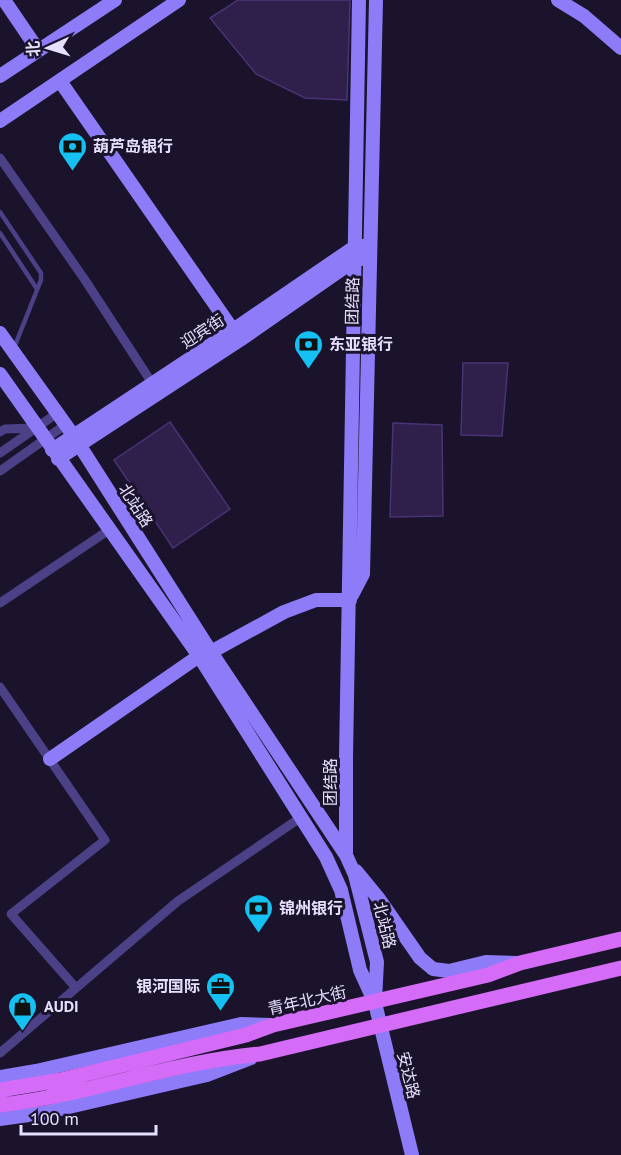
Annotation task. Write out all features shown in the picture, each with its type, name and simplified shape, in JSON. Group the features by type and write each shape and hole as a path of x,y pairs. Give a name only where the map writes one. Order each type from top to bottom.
{"main road":[{"name":"青年北大街","path":"0,1090 107,1069 246,1035 273,1025 488,975 520,963 621,939"},
{"path":"0,1105 38,1101 226,1057 260,1054 621,968"}],"street":[{"path":"4,0 38,50"},
{"path":"0,76 115,0"},
{"path":"0,121 179,0"},
{"name":"团结路","path":"349,860 346,758 359,0"},
{"name":"团结路","path":"350,600 363,574 376,0"},
{"path":"558,0 584,16 621,48"},
{"path":"60,81 237,335"},
{"path":"0,158 85,280 155,388"},
{"path":"356,253 370,252"},
{"name":"迎宾街","path":"52,449 72,435 155,388 356,253"},
{"name":"北站路","path":"0,333 72,435 205,654 300,818 326,857 338,880 360,970 375,1003"},
{"name":"北站路","path":"0,374 109,530 205,654 349,860 378,962 375,1003"},
{"path":"0,453 56,414"},
{"path":"0,432 5,429 36,428"},
{"path":"0,471 52,449"},
{"path":"0,603 109,530"},
{"path":"50,759 205,654 284,612 316,600 350,600"},
{"path":"0,687 105,840 11,914 76,988"},
{"path":"0,1053 178,901 300,818"},
{"path":"349,860 379,898 420,958 433,969 449,971 486,962 520,963"},
{"name":"安达路","path":"375,1003 412,1155"},
{"path":"0,1077 36,1071 241,1024 273,1025"},
{"path":"0,1119 43,1113 207,1075 260,1054"}],"lane":[{"path":"0,212 39,267 41,280 13,351"},
{"path":"0,233 37,290"}],"building":[{"path":"238,0 350,0 347,100 305,98 256,74 210,18"},
{"path":"463,363 508,363 502,436 461,435"},
{"path":"170,422 230,509 173,548 114,460"},
{"path":"393,423 442,425 443,516 390,517"}],"place":[{"name":"葫芦岛银行","path":"72,172"},
{"name":"东亚银行","path":"308,370"},
{"name":"锦州银行","path":"258,934"},
{"name":"银河国际","path":"221,1012"},
{"name":"AUDI","path":"23,1032"}]}
